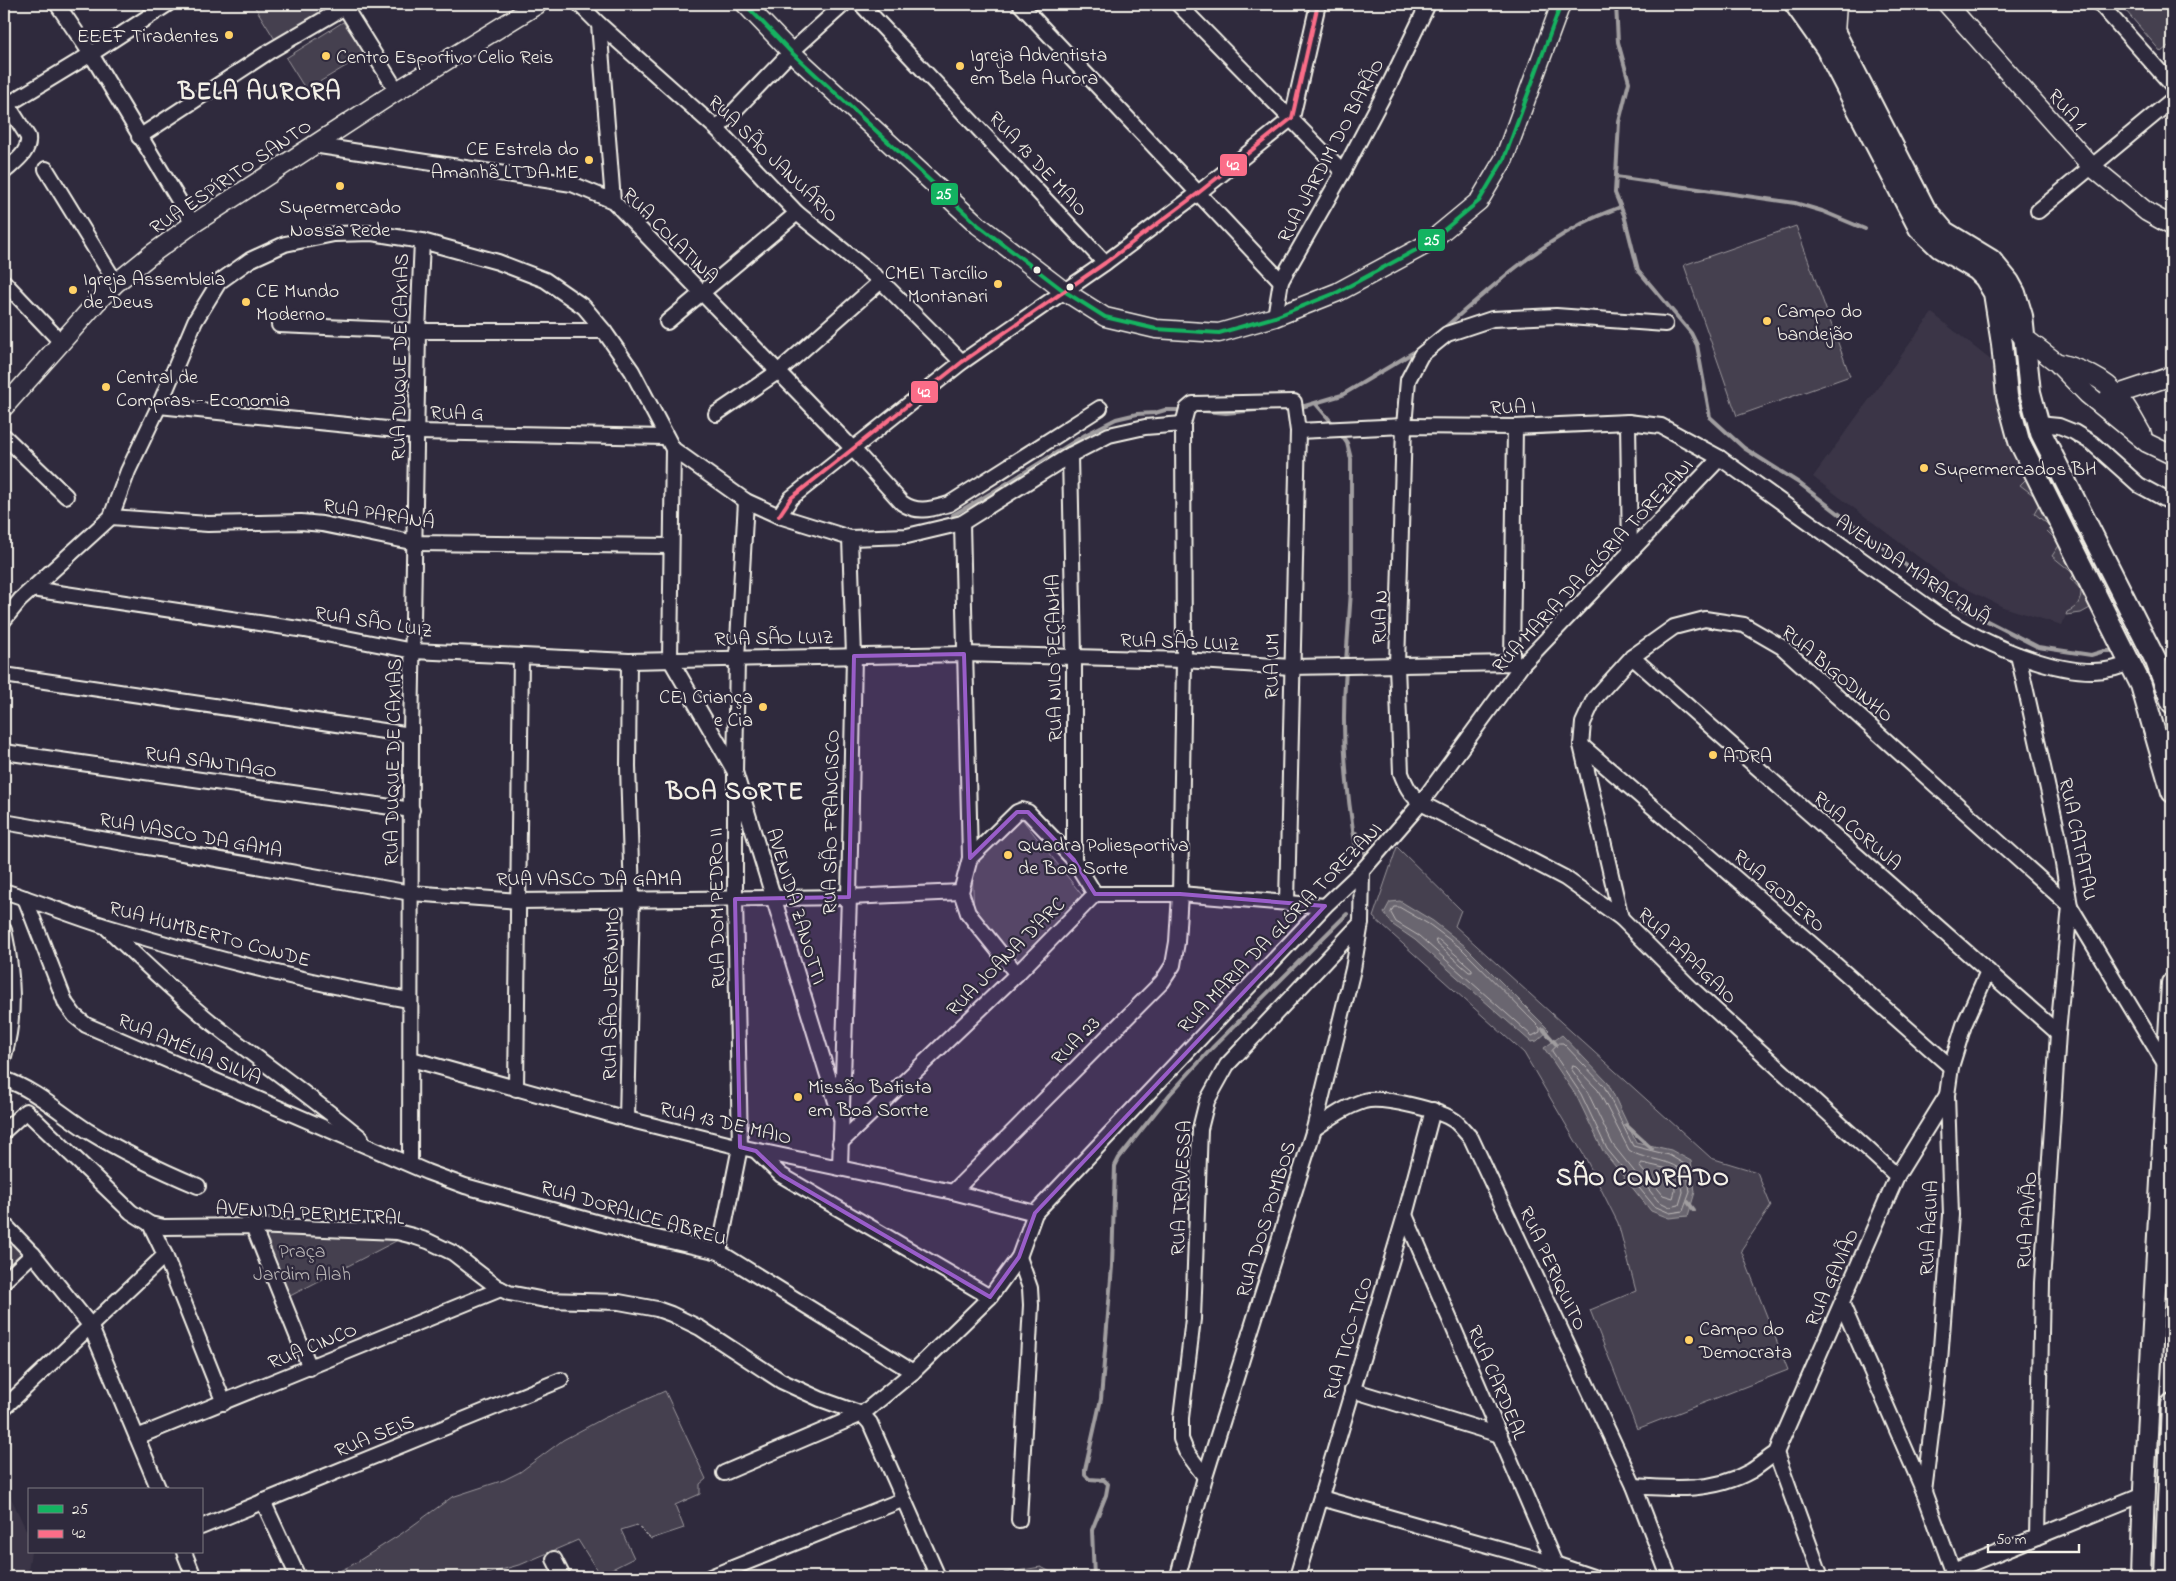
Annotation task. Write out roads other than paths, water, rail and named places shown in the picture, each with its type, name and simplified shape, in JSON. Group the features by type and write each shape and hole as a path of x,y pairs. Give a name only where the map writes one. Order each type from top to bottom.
{"main road":[{"path":"1795,4 1828,36 1925,209 1945,232 1991,260 2010,282 2019,304 2025,338 2030,392 2046,446 2170,692"},
{"path":"1814,4 1919,228 1940,248 1977,270 1985,278 1994,293 2002,344 2007,396 2019,441 2130,662 2147,701 2172,792"},
{"path":"2141,1577 2143,1494 2172,983"},
{"path":"2165,1577 2172,1404"}],"street":[{"path":"57,4 91,54 139,137 193,224"},
{"path":"4,172 26,151 29,144 28,137 5,102 91,54 168,4"},
{"name":"RUA ESPÍRITO SANTO","path":"4,408 116,283 193,224 397,91 538,4"},
{"name":"RUA SÃO JANUÁRIO","path":"579,4 717,129 797,213 881,281 962,362"},
{"path":"744,4 791,52 978,225 1064,291 1105,317 1156,328 1219,333 1276,316 1338,292 1427,244 1479,201 1504,159 1561,4"},
{"path":"717,129 791,52 844,4"},
{"name":"RUA 13 DE MAIO","path":"861,4 1105,263"},
{"path":"1020,4 1281,281"},
{"path":"1178,4 1343,172"},
{"path":"779,516 791,498 854,450 962,362 1105,263 1198,194 1292,118 1318,4"},
{"name":"RUA JARDIM DO BARÃO","path":"1276,316 1281,281 1343,172 1391,82 1428,4"},
{"path":"1828,36 1837,4"},
{"name":"RUA 1","path":"1947,4 2092,167 2147,212 2172,226"},
{"path":"2100,4 2172,85"},
{"path":"139,137 346,5 397,91"},
{"path":"599,24 614,201"},
{"path":"2038,211 2172,100"},
{"name":"RUA COLATINA","path":"313,145 572,184 614,201 701,294 854,450 902,503 918,510 931,509 948,504 1100,408"},
{"path":"46,169 116,283"},
{"path":"667,322 797,213"},
{"path":"4,620 20,600 78,545 111,517 128,471 159,406 194,321 219,282 250,260 286,244 334,234 372,233 422,241 498,262 545,280 584,307 632,370 669,443 671,546 670,659"},
{"name":"RUA DUQUE DE CAXIAS","path":"410,1163 411,735 416,543 418,331 422,241"},
{"path":"716,414 778,371 881,281"},
{"path":"4,282 62,343"},
{"path":"1994,293 2008,319 2025,338 2056,362 2087,394 2148,442 2172,455"},
{"name":"RUA N","path":"1421,803 1406,786 1401,773 1397,665 1404,426 1408,380 1421,355 1447,334 1492,319 1556,316 1665,324"},
{"path":"279,326 418,331 604,331"},
{"path":"2056,362 2080,369 2098,378 2119,396 2148,442"},
{"path":"2087,394 2099,398 2119,396 2172,376"},
{"name":"RUA UM","path":"1186,416 1294,402 1298,431 1287,902"},
{"name":"RUA G","path":"159,406 417,432 669,443"},
{"path":"669,443 746,501 779,516 850,538 907,536 962,523 1070,455 1109,435 1186,416"},
{"name":"RUA 23","path":"953,1192 1162,982 1173,965 1177,942 1180,894 1186,416"},
{"path":"1628,422 1630,553"},
{"name":"RUA I","path":"1298,431 1404,426 1515,427 1628,422 1661,426 1720,458"},
{"path":"2038,424 2059,426 2074,432 2092,443 2139,485 2172,503"},
{"path":"1515,427 1517,664"},
{"path":"4,436 66,496"},
{"name":"RUA NILO PEÇANHA","path":"1070,455 1074,657 1074,860"},
{"name":"AVENIDA MARACANÃ","path":"1720,458 1954,625 1993,646 2018,655 2061,666 2095,670 2116,669 2130,662"},
{"name":"RUA MARIA DA GLÓRIA TOREZANI","path":"724,1473 862,1414 913,1372 990,1296 1019,1257 1035,1213 1326,906 1362,871 1421,803 1517,664 1630,553 1720,458"},
{"name":"RUA DOM PEDRO II","path":"719,1252 740,1147 735,899 735,772 737,658 746,501"},
{"name":"RUA PARANÁ","path":"111,517 208,524 301,522 322,524 416,543 671,546"},
{"path":"962,523 970,858 961,892 968,913 1017,974"},
{"name":"RUA SÃO FRANCISCO","path":"840,1167 850,897 854,656 850,538"},
{"name":"RUA SÃO LUIZ","path":"32,589 305,630 413,651 629,661 964,654 1184,660 1291,667 1517,664"},
{"name":"RUA BIGODINHO","path":"1621,918 1581,745 1583,723 1594,699 1632,657 1674,627 1705,619 1744,625 1782,646 2070,906"},
{"name":"RUA CATATAU","path":"2018,655 2058,834 2070,906 2167,1067"},
{"path":"516,1089 521,656"},
{"name":"RUA CORUJA","path":"1632,657 2058,1033"},
{"name":"AVENIDA ZANOTTI","path":"670,659 735,772 841,1118"},
{"name":"RUA SÃO JERÔNIMO","path":"627,1119 632,898 628,766 629,661"},
{"path":"4,675 411,735"},
{"name":"RUA GODERO","path":"1581,745 1951,1067"},
{"name":"RUA SANTIAGO","path":"4,752 412,810"},
{"name":"RUA PAPAGAIO","path":"1421,803 1564,878 1621,918 1691,988 1897,1176"},
{"path":"970,858 1017,812 1022,810 1028,812 1074,860 1095,894"},
{"name":"RUA VASCO DA GAMA","path":"4,822 411,893 519,901 632,898 850,897 961,892"},
{"name":"RUA DOS POMBOS","path":"1179,1572 1206,1477 1314,1130 1353,969 1361,923 1362,871"},
{"name":"RUA HUMBERTO CONDE","path":"4,891 106,926 202,954 346,990 409,1000"},
{"name":"RUA JOANA D'ARC","path":"840,1143 1017,974 1095,894 1180,894 1326,906"},
{"name":"RUA AMÉLIA SILVA","path":"25,898 66,1004 75,1016 86,1025 410,1163"},
{"name":"RUA PAVÃO","path":"2037,1537 2042,1283 2058,1033 2070,906"},
{"name":"RUA TRAVESSA","path":"1206,1477 1186,1451 1182,1439 1181,1418 1194,1319 1200,1129 1207,1101 1227,1065 1361,923"},
{"path":"106,926 163,981 216,1026 334,1115 373,1148"},
{"path":"4,930 12,975 13,1007 12,1024 4,1056"},
{"name":"RUA ÁGUIA","path":"1924,1492 1940,1360 1951,1215 1947,1094 1951,1067 1964,1026 1988,971"},
{"name":"RUA 13 DE MAIO","path":"411,1059 627,1119 756,1151 953,1192 1035,1213"},
{"path":"4,1079 30,1091 86,1130 120,1150 198,1186"},
{"name":"RUA GAVIÃO","path":"1776,1453 1897,1176 1947,1094"},
{"name":"RUA PERIQUITO","path":"1314,1130 1345,1108 1367,1100 1387,1101 1433,1110 1454,1120 1470,1138 1634,1486 1669,1577"},
{"name":"RUA TICO-TICO","path":"1296,1577 1405,1215 1433,1110"},
{"name":"AVENIDA PERIMETRAL","path":"4,1131 26,1112 131,1212 150,1224 185,1228 253,1226 397,1232 412,1236 428,1241 453,1254 509,1293 545,1300 619,1302 657,1309 700,1328 782,1382 814,1397 862,1414"},
{"path":"756,1151 781,1175 990,1296"},
{"name":"RUA DORALICE ABREU","path":"410,1163 465,1186 639,1234 719,1252 913,1372"},
{"name":"RUA CARDEAL","path":"1405,1215 1555,1564"},
{"path":"4,1224 33,1254 90,1325 158,1488"},
{"path":"150,1224 165,1255 224,1403"},
{"path":"253,1226 310,1368"},
{"path":"4,1281 33,1254"},
{"path":"4,1408 165,1255"},
{"path":"1019,1257 1030,1288 1031,1305 1019,1520"},
{"name":"RUA CINCO","path":"136,1437 224,1403 501,1289"},
{"path":"1842,1304 1924,1492 1954,1574 2037,1537 2143,1494"},
{"name":"RUA SEIS","path":"202,1526 561,1380"},
{"path":"1352,1390 1500,1435"},
{"path":"862,1414 870,1423 902,1500 938,1577"},
{"path":"1634,1486 1679,1489 1716,1485 1750,1471 1776,1453 1821,1577"},
{"path":"1321,1498 1555,1564 1593,1577"},
{"path":"710,1577 902,1500"},
{"path":"263,1501 298,1577"},
{"path":"185,1554 194,1577"},
{"path":"554,1559 563,1577"}],"water":[{"path":"1400,901 1433,921 1465,946 1549,1030 1537,1041 1531,1042 1415,940 1393,925 1384,913 1390,902"},
{"path":"1562,1035 1608,1083 1636,1142 1671,1150 1691,1161 1695,1192 1688,1216 1669,1218 1651,1211 1603,1151 1577,1097 1544,1048"}],"waterway":[{"path":"1616,4 1618,42 1629,82 1619,122 1615,193 1624,215 1638,270 1691,333 1697,345 1710,417 1744,448 1799,483 1960,607 2038,647 2091,655 2110,651"},
{"path":"1616,177 1795,203 1822,211 1865,229"},
{"path":"1442,330 1507,274 1542,248 1583,223 1620,207"},
{"path":"1298,408 1342,395 1419,349"},
{"path":"1316,404 1334,425"},
{"path":"1194,410 1226,413 1266,409"},
{"path":"953,515 1085,435 1116,419 1165,410 1184,410"},
{"path":"1340,433 1347,443 1351,459 1351,591 1346,662"},
{"path":"1346,669 1345,761 1357,853"},
{"path":"1356,833 1366,855"},
{"path":"1094,1577 1092,1530 1106,1495 1108,1484 1104,1480 1089,1479 1085,1475 1085,1470 1101,1399 1112,1266 1115,1166 1119,1158 1170,1094 1212,1048 1347,914"},
{"path":"1543,1029 1556,1044"},
{"path":"1626,1125 1652,1149"},
{"path":"1688,1202 1694,1210"}],"place":[{"name":"EEEF Tiradentes","path":"229,35"},
{"name":"Centro Esportivo Celio Reis","path":"326,56"},
{"name":"Igreja Adventista em Bela Aurora","path":"960,66"},
{"name":"CE Estrela do Amanhã LTDA ME","path":"589,160"},
{"name":"Supermercado Nossa Rede","path":"340,186"},
{"name":"CMEI Tarcílio Montanari","path":"998,284"},
{"name":"Igreja Assembleia de Deus","path":"73,290"},
{"name":"CE Mundo Moderno","path":"246,302"},
{"name":"Campo do bandejão","path":"1767,321"},
{"name":"Central de Compras - Economia","path":"106,387"},
{"name":"Supermercados BH","path":"1924,468"},
{"name":"CEI Criança e Cia","path":"763,707"},
{"name":"ADRA","path":"1713,755"},
{"name":"Quadra Poliesportiva de Boa Sorte","path":"1008,855"},
{"name":"Missão Batista em Boa Sorrte","path":"798,1097"},
{"name":"Campo do Democrata","path":"1689,1340"}],"district":[{"name":"BELA AURORA","path":"260,90"},
{"name":"BOA SORTE","path":"735,790"},
{"name":"SÃO CONRADO","path":"1643,1176"}],"park label":[{"name":"Praça Jardim Alah","path":"302,1262"}]}
